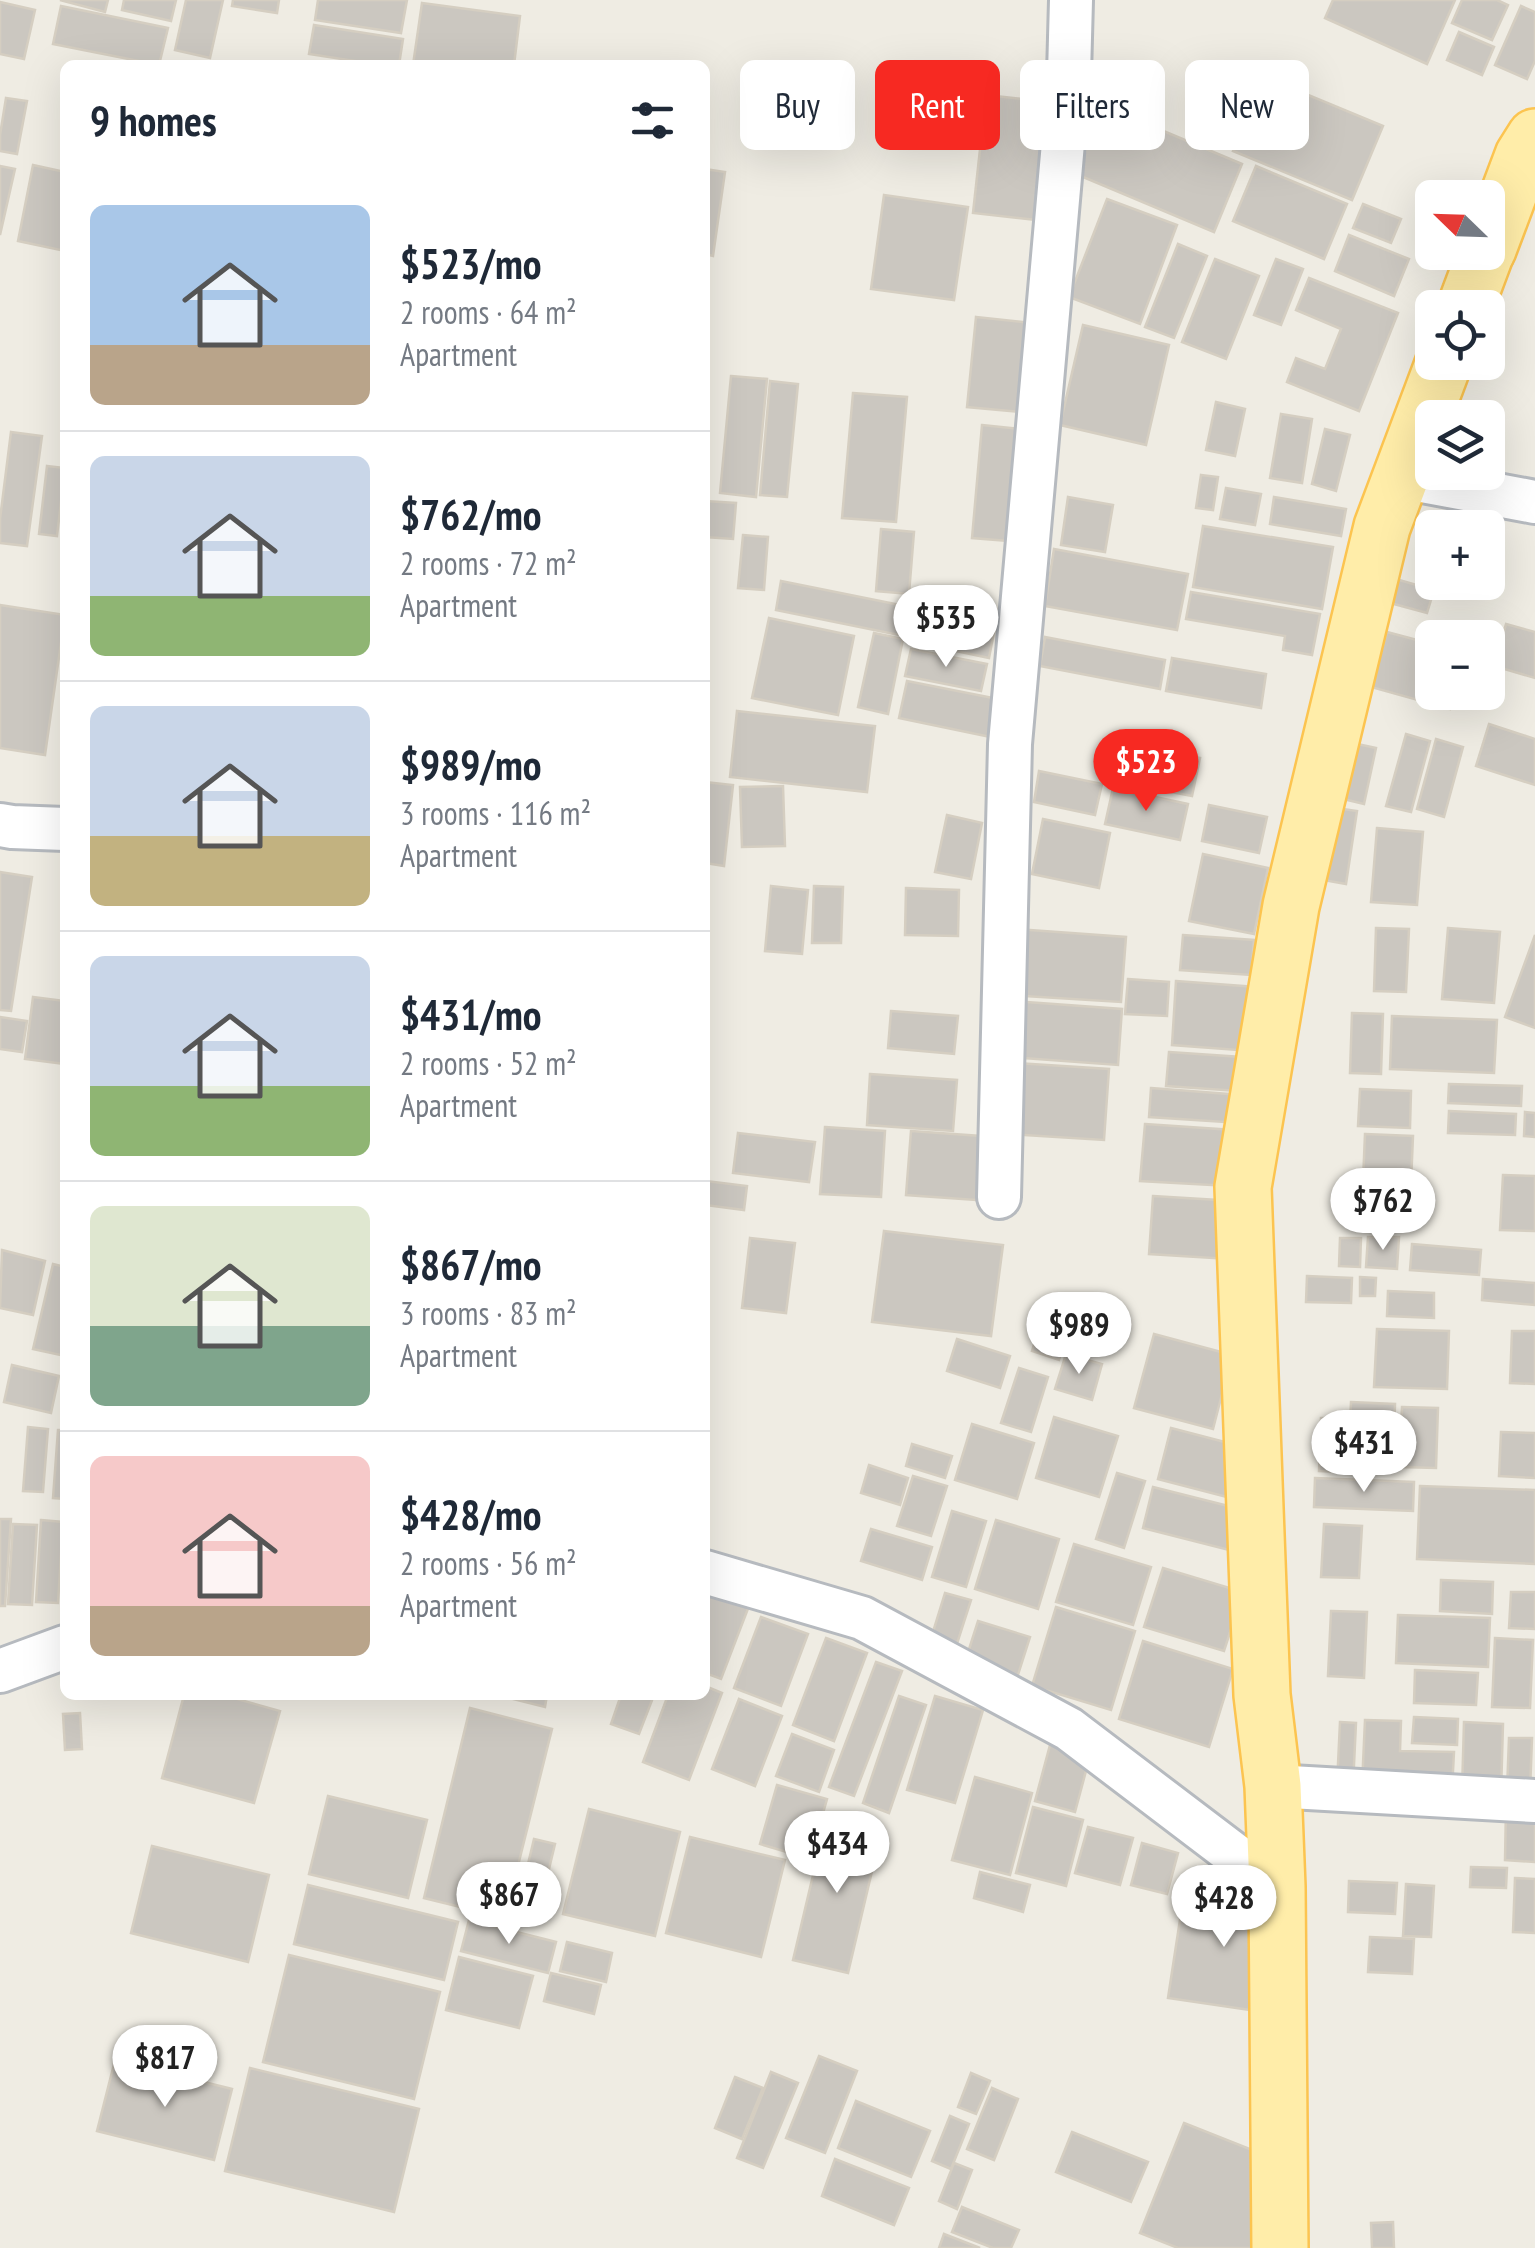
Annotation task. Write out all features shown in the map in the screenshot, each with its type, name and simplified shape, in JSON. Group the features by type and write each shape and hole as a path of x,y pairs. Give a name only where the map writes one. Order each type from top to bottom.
{"main road":[{"path":"1505,204 1523,156 1535,138"},
{"path":"1280,2248 1277,1887 1262,1695 1243,1187 1291,906 1382,527 1437,380"}],"street":[{"path":"999,1197 1010,744 1069,75 1071,0"},
{"path":"1401,477 1535,502"},
{"path":"0,825 60,828"},
{"path":"710,1573 862,1618 1052,1720 1277,1887"},
{"path":"0,1670 60,1649"},
{"path":"1272,1786 1535,1801"}],"building":[{"path":"60,0 108,0 105,12"},
{"path":"124,0 176,0 171,21 122,10"},
{"path":"186,0 223,0 210,58 175,50"},
{"path":"233,0 279,0 277,13 232,6"},
{"path":"318,0 407,0 401,33 315,20"},
{"path":"1333,0 1455,0 1427,64 1325,18"},
{"path":"1462,0 1497,0 1508,5 1492,40 1452,23"},
{"path":"0,2 35,10 24,59 0,54"},
{"path":"422,3 520,16 515,60 414,60"},
{"path":"61,6 168,28 160,60 134,60 53,44"},
{"path":"1521,6 1535,12 1535,61 1527,79 1495,65"},
{"path":"314,25 403,39 400,60 348,60 309,54"},
{"path":"1459,32 1494,47 1482,75 1447,60"},
{"path":"1309,95 1383,126 1352,200 1233,151 1309,150"},
{"path":"1000,97 1020,99 1020,150 1073,150 1064,223 973,213 980,150 1000,150"},
{"path":"6,98 27,101 17,154 0,151"},
{"path":"1165,132 1185,140 1185,150 1209,150 1242,164 1214,232 1076,174 1086,150 1165,150"},
{"path":"33,165 60,171 60,250 18,241"},
{"path":"0,166 15,169 0,235"},
{"path":"1256,166 1347,204 1324,259 1233,221"},
{"path":"710,170 725,172 713,256 710,255"},
{"path":"884,195 968,207 954,300 871,289"},
{"path":"1107,199 1177,225 1140,324 1069,297"},
{"path":"1363,204 1401,219 1391,243 1353,228"},
{"path":"1349,235 1409,259 1394,296 1335,271"},
{"path":"1178,244 1207,256 1174,338 1145,327"},
{"path":"1215,259 1259,276 1226,359 1182,342"},
{"path":"1276,259 1303,269 1281,325 1254,315"},
{"path":"1309,278 1398,313 1359,411 1287,382 1296,358 1325,369 1341,329 1296,310"},
{"path":"976,317 1050,325 1042,414 967,407"},
{"path":"1083,325 1169,345 1146,445 1060,425"},
{"path":"731,376 767,379 756,497 720,493"},
{"path":"770,381 798,384 787,497 760,495"},
{"path":"853,393 907,397 896,522 842,518"},
{"path":"1216,402 1245,409 1235,456 1206,450"},
{"path":"1281,414 1312,419 1302,483 1270,478"},
{"path":"982,425 1030,430 1020,542 972,538"},
{"path":"1325,429 1350,435 1336,491 1312,484"},
{"path":"11,432 42,436 27,546 0,543"},
{"path":"47,466 60,467 57,536 39,534"},
{"path":"1201,475 1218,477 1213,510 1196,508"},
{"path":"1226,488 1261,494 1255,525 1220,519"},
{"path":"1068,497 1113,505 1105,552 1061,545"},
{"path":"1274,497 1346,509 1341,536 1270,524"},
{"path":"710,501 736,503 733,539 710,537"},
{"path":"1203,526 1333,547 1322,609 1193,587"},
{"path":"881,529 914,532 909,594 876,591"},
{"path":"743,535 768,537 764,590 738,588"},
{"path":"1054,549 1188,574 1177,630 1045,606"},
{"path":"1389,577 1415,585 1415,600 1431,600 1427,613 1383,601"},
{"path":"781,581 910,607 904,636 776,610"},
{"path":"1191,592 1320,614 1312,655 1283,650 1285,636 1186,619"},
{"path":"0,605 60,614 60,650 45,755 0,748"},
{"path":"919,611 995,627 989,658 913,642"},
{"path":"769,618 854,636 838,715 752,698"},
{"path":"1506,624 1535,632 1535,678 1505,669"},
{"path":"1387,632 1415,639 1415,699 1371,687"},
{"path":"874,633 903,639 888,714 858,707"},
{"path":"1045,637 1165,660 1160,689 1040,666"},
{"path":"911,649 987,664 981,691 905,676"},
{"path":"1172,658 1266,674 1261,708 1166,691"},
{"path":"907,681 1008,701 1000,739 899,718"},
{"path":"737,711 875,726 867,792 730,777"},
{"path":"1489,724 1535,739 1535,785 1476,766"},
{"path":"1406,734 1430,741 1411,812 1386,806"},
{"path":"1436,739 1463,747 1444,817 1417,809"},
{"path":"1348,742 1376,748 1364,804 1335,797"},
{"path":"1174,753 1200,758 1192,796 1166,791"},
{"path":"1039,771 1102,784 1095,815 1034,802"},
{"path":"710,783 733,785 724,866 710,864"},
{"path":"783,786 785,846 742,847 740,787"},
{"path":"1113,788 1188,804 1180,840 1105,824"},
{"path":"1209,805 1267,817 1259,853 1202,841"},
{"path":"1329,807 1357,811 1346,884 1318,879"},
{"path":"947,815 982,823 971,879 935,872"},
{"path":"1043,819 1110,833 1099,888 1032,874"},
{"path":"1377,828 1423,832 1417,905 1371,902"},
{"path":"1203,854 1268,868 1254,934 1189,921"},
{"path":"0,872 32,877 11,1011 0,1010"},
{"path":"771,886 808,890 802,954 765,951"},
{"path":"814,886 843,887 841,943 812,943"},
{"path":"906,888 959,890 958,936 905,935"},
{"path":"1376,928 1409,929 1406,992 1374,991"},
{"path":"1448,928 1500,932 1494,1003 1442,999"},
{"path":"1015,929 1126,937 1121,1002 1010,995"},
{"path":"1183,935 1254,940 1251,975 1180,970"},
{"path":"1535,935 1535,1028 1505,1017"},
{"path":"1128,979 1169,982 1167,1016 1125,1014"},
{"path":"1176,981 1256,987 1251,1051 1172,1045"},
{"path":"33,997 60,1000 60,1063 25,1059"},
{"path":"1013,1001 1122,1009 1118,1065 1009,1057"},
{"path":"891,1011 958,1016 954,1054 888,1048"},
{"path":"1352,1013 1383,1014 1381,1074 1350,1073"},
{"path":"1392,1016 1497,1020 1494,1073 1390,1069"},
{"path":"0,1017 27,1021 22,1052 0,1049"},
{"path":"1169,1052 1256,1058 1253,1092 1166,1086"},
{"path":"1015,1063 1109,1069 1104,1140 1010,1134"},
{"path":"870,1074 957,1080 953,1131 867,1125"},
{"path":"1449,1084 1522,1086 1521,1106 1448,1103"},
{"path":"1151,1088 1241,1095 1240,1123 1149,1117"},
{"path":"1360,1089 1411,1091 1410,1128 1358,1126"},
{"path":"1449,1111 1516,1114 1515,1135 1448,1133"},
{"path":"1525,1112 1535,1113 1535,1137 1524,1136"},
{"path":"1145,1124 1233,1130 1229,1186 1140,1181"},
{"path":"825,1127 885,1131 881,1197 820,1194"},
{"path":"911,1131 995,1137 990,1201 906,1195"},
{"path":"738,1133 815,1142 809,1182 733,1173"},
{"path":"1365,1134 1413,1136 1411,1183 1363,1181"},
{"path":"1503,1175 1535,1176 1535,1231 1500,1230"},
{"path":"710,1181 747,1186 744,1210 710,1206"},
{"path":"1153,1196 1234,1201 1229,1259 1149,1254"},
{"path":"1362,1197 1403,1199 1402,1229 1361,1227"},
{"path":"884,1231 1003,1245 991,1336 872,1322"},
{"path":"1368,1237 1399,1237 1397,1269 1366,1267"},
{"path":"750,1238 795,1243 786,1313 742,1308"},
{"path":"1340,1238 1361,1238 1360,1267 1339,1266"},
{"path":"1412,1244 1481,1250 1479,1275 1410,1270"},
{"path":"2,1250 45,1261 33,1315 0,1308"},
{"path":"53,1264 60,1266 60,1355 33,1349"},
{"path":"1307,1276 1352,1278 1351,1303 1306,1302"},
{"path":"1360,1277 1376,1278 1375,1296 1360,1296"},
{"path":"1483,1279 1535,1283 1535,1305 1482,1300"},
{"path":"1388,1291 1434,1293 1434,1318 1387,1316"},
{"path":"1043,1315 1070,1323 1059,1360 1032,1351"},
{"path":"1377,1329 1449,1331 1447,1389 1374,1387"},
{"path":"1512,1331 1535,1331 1535,1384 1510,1383"},
{"path":"1154,1334 1232,1355 1213,1429 1134,1408"},
{"path":"957,1339 1010,1356 1000,1388 947,1371"},
{"path":"1066,1354 1102,1364 1092,1400 1055,1389"},
{"path":"12,1365 59,1376 51,1413 4,1402"},
{"path":"1019,1368 1048,1377 1031,1432 1001,1423"},
{"path":"1351,1402 1395,1404 1393,1468 1348,1466"},
{"path":"1402,1407 1438,1408 1436,1468 1399,1467"},
{"path":"1054,1417 1118,1436 1099,1497 1036,1478"},
{"path":"1321,1418 1343,1418 1341,1472 1319,1471"},
{"path":"972,1424 1034,1443 1017,1499 955,1480"},
{"path":"28,1427 48,1429 43,1492 23,1491"},
{"path":"1171,1428 1259,1451 1246,1502 1158,1479"},
{"path":"58,1430 60,1430 60,1499 53,1498"},
{"path":"1501,1432 1535,1433 1535,1478 1499,1476"},
{"path":"912,1444 952,1456 945,1478 906,1466"},
{"path":"869,1465 908,1478 900,1505 861,1493"},
{"path":"1117,1473 1145,1481 1124,1548 1096,1539"},
{"path":"913,1476 947,1486 931,1536 897,1526"},
{"path":"1315,1478 1414,1482 1413,1511 1314,1507"},
{"path":"1420,1486 1535,1490 1535,1564 1417,1559"},
{"path":"1153,1487 1248,1511 1237,1552 1143,1528"},
{"path":"952,1511 986,1521 966,1587 932,1577"},
{"path":"0,1519 11,1519 5,1606 0,1606"},
{"path":"41,1520 60,1522 58,1603 36,1602"},
{"path":"996,1520 1059,1539 1038,1609 975,1589"},
{"path":"13,1524 37,1525 32,1605 8,1604"},
{"path":"1324,1524 1362,1526 1359,1578 1321,1577"},
{"path":"871,1529 932,1547 922,1580 861,1561"},
{"path":"1074,1544 1151,1567 1133,1625 1056,1602"},
{"path":"1163,1568 1243,1592 1224,1651 1144,1627"},
{"path":"1441,1580 1493,1582 1492,1614 1440,1611"},
{"path":"710,1591 749,1606 721,1679 710,1675"},
{"path":"1511,1592 1535,1592 1535,1629 1509,1628"},
{"path":"945,1593 971,1600 954,1653 929,1645"},
{"path":"1056,1607 1135,1631 1111,1710 1032,1686"},
{"path":"1331,1611 1367,1612 1364,1678 1328,1676"},
{"path":"1398,1615 1490,1618 1488,1667 1396,1663"},
{"path":"761,1617 808,1634 781,1706 734,1688"},
{"path":"978,1621 1030,1637 1016,1681 964,1665"},
{"path":"826,1638 867,1653 834,1741 793,1725"},
{"path":"1495,1638 1533,1640 1530,1708 1492,1707"},
{"path":"1143,1641 1233,1669 1209,1747 1119,1719"},
{"path":"876,1662 902,1671 854,1796 829,1787"},
{"path":"1415,1670 1478,1673 1476,1705 1414,1703"},
{"path":"710,1688 722,1693 689,1780 643,1762 666,1700 710,1700"},
{"path":"899,1696 926,1705 889,1813 863,1803"},
{"path":"935,1696 983,1710 955,1803 907,1790"},
{"path":"739,1699 782,1716 755,1786 712,1769"},
{"path":"183,1700 241,1700 280,1711 254,1803 162,1778"},
{"path":"517,1700 546,1700 545,1707"},
{"path":"619,1700 652,1700 639,1734 611,1724"},
{"path":"470,1708 552,1729 505,1918 424,1898"},
{"path":"80,1713 82,1749 65,1750 63,1714"},
{"path":"1414,1717 1458,1719 1457,1745 1412,1743"},
{"path":"1365,1720 1401,1721 1400,1751 1454,1752 1452,1790 1362,1786"},
{"path":"1340,1722 1356,1723 1353,1786 1337,1785"},
{"path":"1464,1722 1503,1724 1501,1793 1462,1791"},
{"path":"792,1734 834,1750 819,1792 776,1776"},
{"path":"1509,1738 1532,1738 1530,1792 1507,1791"},
{"path":"1050,1745 1090,1756 1075,1812 1035,1801"},
{"path":"975,1777 1032,1793 1010,1875 952,1860"},
{"path":"777,1785 827,1799 810,1859 760,1844"},
{"path":"328,1796 427,1820 408,1898 309,1874"},
{"path":"1033,1807 1083,1820 1066,1886 1016,1873"},
{"path":"1506,1807 1535,1809 1535,1862 1505,1860"},
{"path":"589,1809 680,1832 655,1936 563,1914"},
{"path":"826,1820 881,1833 848,1973 793,1960"},
{"path":"1088,1827 1133,1838 1120,1885 1075,1873"},
{"path":"690,1837 785,1860 761,1957 666,1933"},
{"path":"534,1839 555,1844 536,1923 515,1918"},
{"path":"1142,1843 1178,1853 1167,1894 1131,1885"},
{"path":"152,1846 269,1875 248,1962 131,1933"},
{"path":"1471,1867 1507,1868 1506,1888 1470,1887"},
{"path":"980,1872 1030,1885 1023,1912 974,1898"},
{"path":"1515,1878 1535,1879 1535,1933 1513,1932"},
{"path":"1349,1881 1397,1883 1395,1914 1348,1912"},
{"path":"1406,1884 1434,1886 1431,1937 1403,1936"},
{"path":"308,1885 458,1922 444,1980 294,1944"},
{"path":"1185,1887 1281,1901 1264,2012 1168,1998"},
{"path":"469,1920 556,1942 548,1973 461,1951"},
{"path":"1370,1937 1414,1939 1412,1974 1368,1972"},
{"path":"567,1942 612,1953 606,1982 560,1971"},
{"path":"289,1955 440,1992 414,2099 263,2062"},
{"path":"459,1957 533,1976 519,2028 446,2010"},
{"path":"551,1973 601,1985 594,2014 544,2001"},
{"path":"819,2056 857,2071 825,2153 786,2138"},
{"path":"115,2060 232,2089 214,2160 97,2131"},
{"path":"250,2068 419,2109 394,2212 225,2171"},
{"path":"771,2072 798,2083 763,2168 737,2158"},
{"path":"971,2073 990,2081 976,2114 958,2107"},
{"path":"735,2077 763,2088 742,2139 715,2128"},
{"path":"992,2088 1018,2099 994,2160 967,2149"},
{"path":"856,2101 930,2131 911,2177 838,2148"},
{"path":"950,2116 969,2124 951,2169 932,2161"},
{"path":"1184,2123 1290,2165 1256,2248 1178,2248 1140,2233"},
{"path":"1072,2132 1148,2162 1131,2202 1056,2172"},
{"path":"835,2159 909,2188 894,2225 822,2196"},
{"path":"954,2163 972,2170 957,2209 939,2201"},
{"path":"962,2207 1019,2230 1011,2248 993,2248 952,2232"},
{"path":"1393,2222 1394,2248 1372,2248 1371,2223"},
{"path":"944,2234 980,2248 939,2248"}]}
